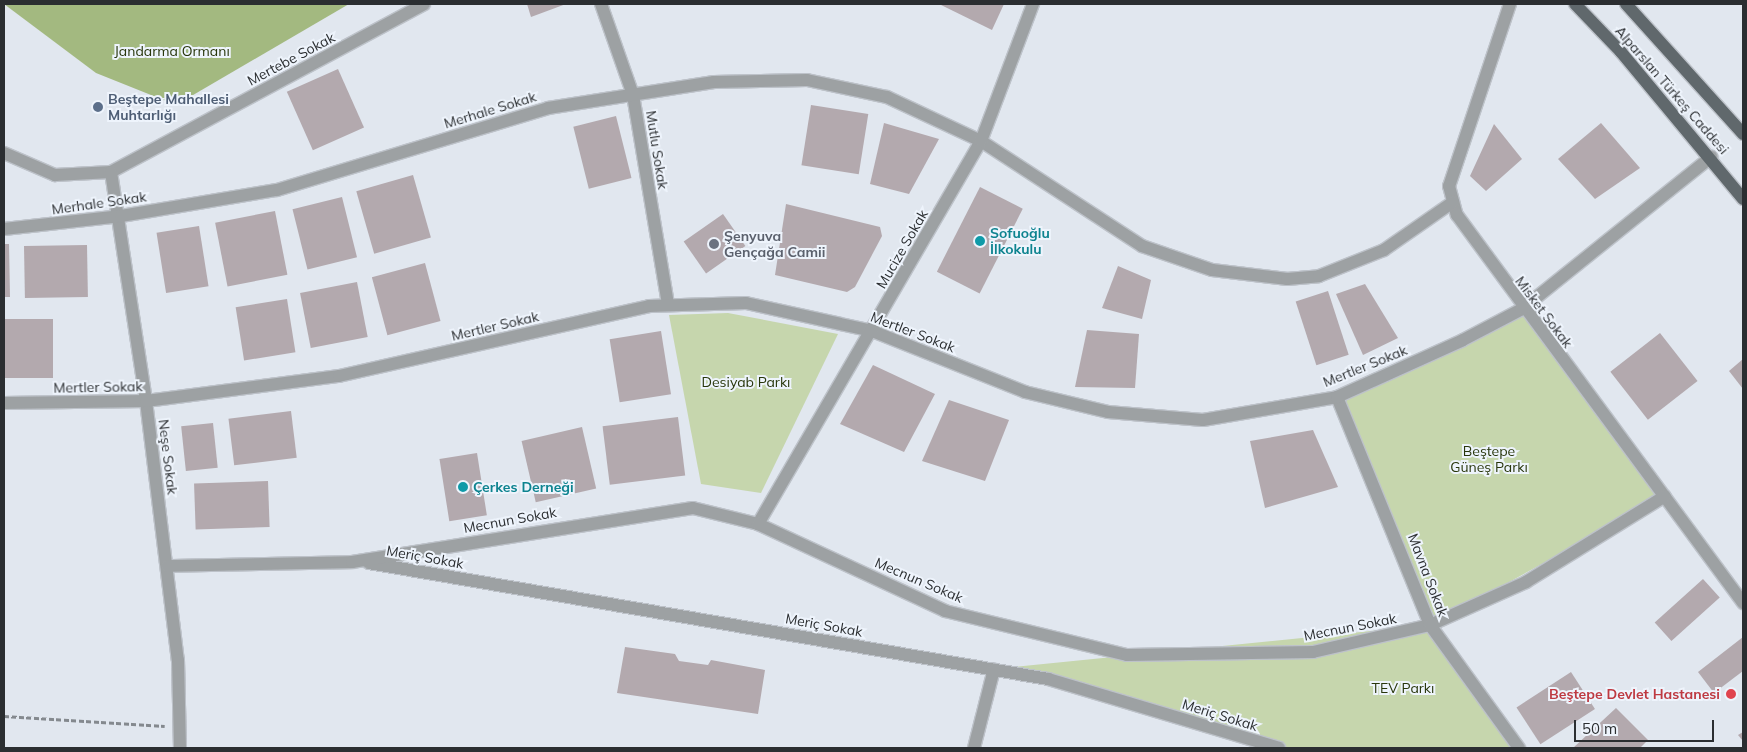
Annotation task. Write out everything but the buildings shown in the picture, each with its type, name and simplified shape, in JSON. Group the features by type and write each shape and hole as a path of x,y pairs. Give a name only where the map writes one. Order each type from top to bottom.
{"main road":[{"name":"Alparslan Türkeş Caddesi","path":"1575,4 1711,157 1743,199"},
{"name":"Alparslan Türkeş Caddesi","path":"1626,4 1743,134"}],"street":[{"name":"Mertebe Sokak","path":"4,153 55,175 111,172 424,4"},
{"name":"Mutlu Sokak","path":"601,4 633,95 668,305"},
{"name":"Mucize Sokak","path":"758,524 981,141 1033,4"},
{"name":"Misket Sokak","path":"1510,4 1449,186 1457,215 1522,309 1665,496 1743,603"},
{"name":"Merhale Sokak","path":"4,229 121,216 277,190 548,108 714,82 807,80 887,96 981,141 1142,246 1212,270 1287,279 1319,276 1384,250 1453,202"},
{"name":"Mertler Sokak","path":"4,404 146,401 338,376 668,305 746,303 872,331 1025,392 1108,412 1203,420 1337,397 1522,309 1711,157"},
{"name":"Neşe Sokak","path":"111,172 121,216 167,566 178,660 180,748"},
{"name":"Mavna Sokak","path":"1337,397 1430,625 1519,748"},
{"name":"Mecnun Sokak","path":"167,566 358,561 692,508 758,524 945,611 1127,655 1313,652 1430,625 1526,582 1665,496"},
{"name":"Meriç Sokak","path":"358,561 1048,679 1279,748"},
{"path":"974,748 994,670"}],"path":[{"path":"4,716 179,726"}],"green space":[{"name":"Jandarma Ormanı","path":"4,4 349,4 176,105 96,73"},
{"path":"1522,309 1665,496 1431,625 1523,748 1266,748 994,669 1430,625 1337,397"},
{"name":"Desiyab Parkı","path":"728,313 838,334 761,493 701,484 669,315"}],"place":[{"name":"Beştepe Mahallesi Muhtarlığı","path":"98,107"},
{"name":"Sofuoğlu İlkokulu","path":"980,241"},
{"name":"Şenyuva Gençağa Camii","path":"714,244"},
{"name":"Çerkes Derneği","path":"463,487"},
{"name":"Beştepe Devlet Hastanesi","path":"1731,694"}],"park label":[{"name":"Beştepe Güneş Parkı","path":"1489,460"},
{"name":"TEV Parkı","path":"1403,688"}]}
